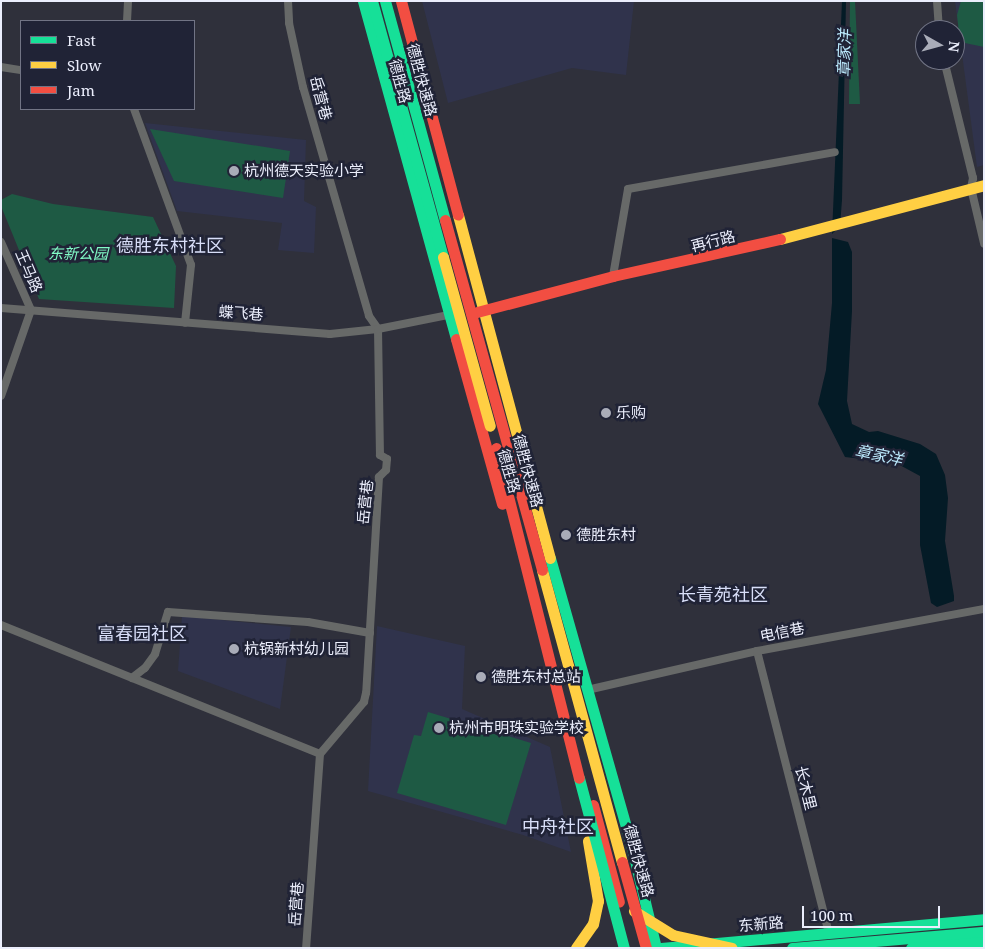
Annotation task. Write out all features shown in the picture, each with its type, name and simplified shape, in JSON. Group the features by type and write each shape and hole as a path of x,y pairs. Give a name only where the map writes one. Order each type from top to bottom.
{"main road":[{"name":"德胜路","path":"363,1 448,315 526,587 604,840 631,948"},
{"name":"德胜快速路","path":"372,1 500,463 534,606 624,948"},
{"name":"德胜快速路","path":"385,1 646,948"},
{"name":"德胜路","path":"401,1 483,311 632,848 656,948"},
{"name":"再行路","path":"448,315 483,311 613,276 722,254 984,185"},
{"path":"534,606 536,647 588,841 598,901 593,924 576,948"},
{"path":"588,841 620,894 635,912 673,935 732,948"},
{"name":"东新路","path":"661,948 984,919"},
{"path":"792,948 984,932"},
{"path":"911,948 984,942"}],"street":[{"path":"127,20 128,1"},
{"name":"岳营巷","path":"288,1 289,23 303,87 369,316 378,329 380,456 387,459 386,470 379,476 364,702 320,754 306,948"},
{"path":"937,1 938,20"},
{"path":"1,67 20,70"},
{"path":"946,70 973,178 970,188 984,243"},
{"path":"134,110 191,265 184,323"},
{"path":"613,276 628,189 835,152"},
{"name":"王马路","path":"1,242 30,310 1,396"},
{"name":"蝶飞巷","path":"1,308 330,334 378,329 448,315"},
{"name":"电信巷","path":"587,690 757,650 984,609"},
{"path":"132,678 145,668 155,654 168,612 308,622 370,633"},
{"path":"1,625 320,754"},
{"name":"长木里","path":"757,650 829,933"}],"shaded area":[{"path":"422,1 634,1 626,75 572,68 448,103"},
{"path":"955,1 984,1 984,165 977,167 964,70 965,20 958,20"},
{"name":"杭州德天实验小学","path":"145,123 306,140 304,201 316,207 314,253 278,250 282,223 177,211"},
{"name":"杭锅新村幼儿园","path":"182,616 291,627 280,709 178,671"},
{"name":"杭州市明珠实验学校","path":"377,626 465,646 462,709 550,747 571,852 523,835 368,791"}],"green space":[{"path":"850,1 855,1 860,104 849,104"},
{"path":"961,1 984,1 984,47 965,43 965,20 958,20"},
{"path":"150,129 290,151 283,198 174,181"},
{"name":"东新公园","path":"12,194 53,204 153,217 176,266 174,308 39,299 1,206 1,200"},
{"path":"428,712 531,743 506,825 397,793 414,735 421,736"}],"water":[{"name":"章家洋","path":"842,1 846,1 842,200 840,226 832,234"},
{"name":"章家洋","path":"832,238 848,242 852,252 852,311 847,401 852,424 869,432 878,431 920,444 936,454 945,475 948,498 945,541 954,601 937,607 931,603 920,545 920,476 896,463 845,457 818,404 826,370 832,303"}],"traffic: fast":[{"path":"363,1 456,339"},
{"path":"372,1 443,257"},
{"path":"385,1 445,220"},
{"path":"550,558 632,848 656,948"},
{"path":"579,778 624,948"},
{"path":"661,948 984,919"},
{"path":"792,948 984,932"},
{"path":"911,948 984,942"}],"traffic: slow":[{"path":"780,239 984,185"},
{"path":"458,215 550,558"},
{"path":"443,257 490,426"},
{"path":"542,570 622,862"},
{"path":"576,948 593,924 598,901 588,841"},
{"path":"634,911 673,935 732,948"}],"traffic: jam":[{"path":"401,1 458,215"},
{"path":"445,220 542,570"},
{"path":"477,312 613,276 780,239"},
{"path":"456,339 502,504"},
{"path":"496,448 579,778"},
{"path":"593,805 619,902"},
{"path":"622,862 646,948"}],"place":[{"name":"杭州德天实验小学","path":"234,171"},
{"name":"乐购","path":"606,413"},
{"name":"德胜东村","path":"566,535"},
{"name":"杭锅新村幼儿园","path":"234,649"},
{"name":"德胜东村总站","path":"481,677"},
{"name":"杭州市明珠实验学校","path":"439,728"}],"district":[{"name":"德胜东村社区","path":"170,245"},
{"name":"长青苑社区","path":"723,594"},
{"name":"富春园社区","path":"142,633"},
{"name":"中舟社区","path":"558,826"}]}
